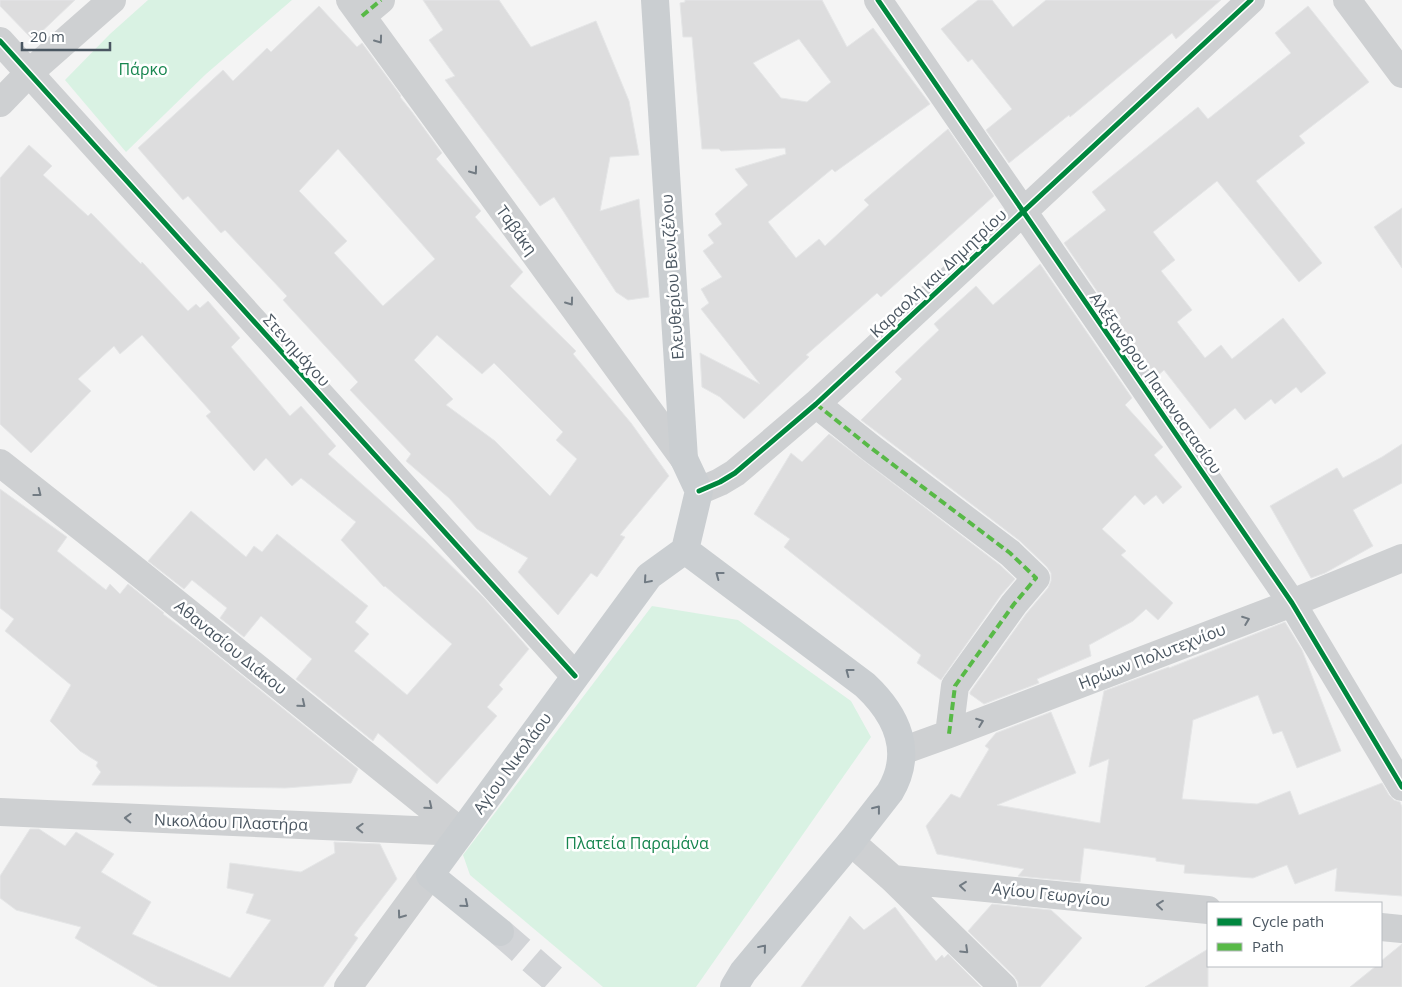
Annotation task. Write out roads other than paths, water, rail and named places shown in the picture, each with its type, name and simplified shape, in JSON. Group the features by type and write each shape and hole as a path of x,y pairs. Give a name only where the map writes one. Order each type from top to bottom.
{"main road":[{"name":"Ελευθερίου Βενιζέλου","path":"655,0 684,459 699,491"},
{"path":"699,491 685,550 865,685 881,701 893,719 897,727 902,751 895,784 890,792 743,972 734,987"},
{"name":"Αγίου Νικολάου","path":"430,875 649,576 685,550"},
{"path":"430,875 500,932"}],"street":[{"path":"0,103 30,73 112,0"},
{"name":"Αλέξανδρου Παπαναστασίου","path":"878,0 1292,602 1402,787"},
{"name":"Καραολή και Δημητρίου","path":"699,491 735,473 816,404 1252,0"},
{"path":"1347,0 1402,74"},
{"name":"Ταβάκη","path":"364,5 684,459"},
{"name":"Στενημάχου","path":"0,41 576,676"},
{"path":"816,404 1010,553 1036,578 1014,604 955,686 949,734"},
{"name":"Αθανασίου Διάκου","path":"0,463 461,832"},
{"name":"Ηρώων Πολυτεχνίου","path":"902,751 1402,558"},
{"name":"Νικολάου Πλαστήρα","path":"0,812 461,832"},
{"path":"851,842 893,879 1003,987"},
{"name":"Αγίου Νικολάου","path":"348,987 430,875"},
{"name":"Αγίου Γεωργίου","path":"893,879 1207,910"},
{"path":"1382,927 1402,929"}],"tunnel":[{"path":"500,932 563,987"}],"park label":[{"name":"Πάρκο","path":"143,69"},
{"name":"Πλατεία Παραμάνα","path":"637,843"}]}
